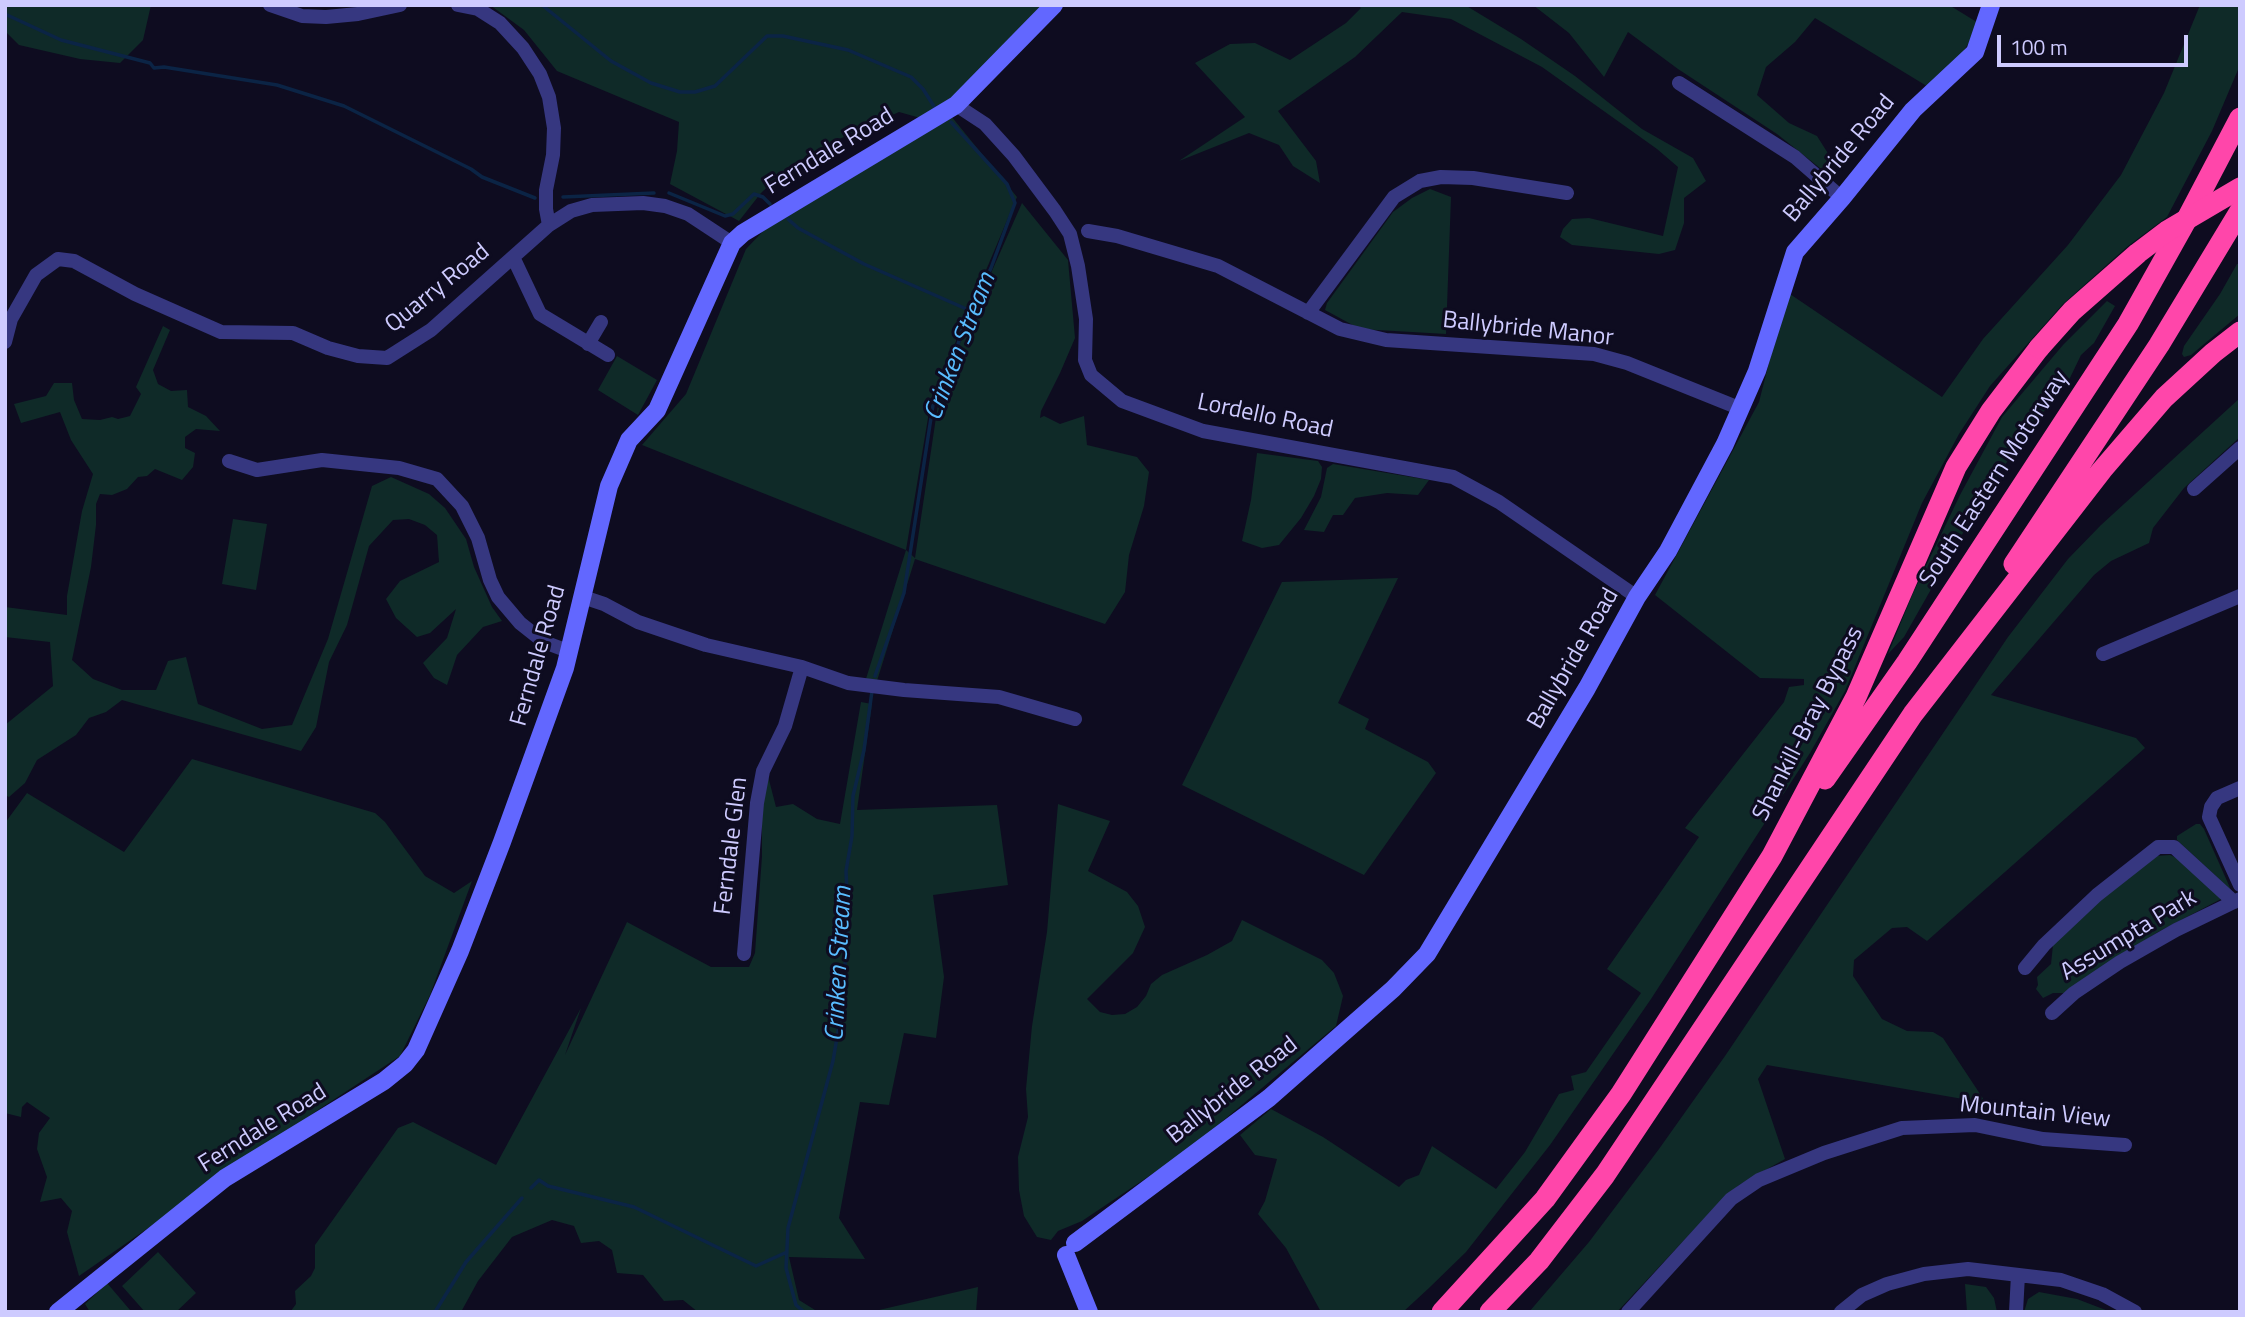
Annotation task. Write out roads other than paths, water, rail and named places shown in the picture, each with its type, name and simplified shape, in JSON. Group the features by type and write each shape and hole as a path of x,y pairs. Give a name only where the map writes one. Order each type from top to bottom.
{"highway":[{"name":"South Eastern Motorway","path":"1772,856 1908,662 2128,324 2240,118"},
{"name":"Shankill-Bray Bypass","path":"1442,1312 1545,1199 1583,1147 1621,1094 1772,856 1856,696 1956,467 1991,411 2039,348 2072,311 2166,232 2240,188"},
{"path":"1490,1312 1539,1261 1605,1175 2159,345 2240,211"},
{"path":"1913,714 2164,398 2240,332"}],"street":[{"path":"270,5 302,16 326,17 358,14 400,5"},
{"path":"458,5 478,9 500,23 523,48 540,74 549,97 554,128 553,155 546,190 546,209 550,225"},
{"name":"Ferndale Road","path":"58,1312 225,1178 384,1081 405,1064 416,1050 460,951 565,668 609,486 629,440 657,410 732,243 744,233 956,105 1054,5"},
{"name":"Ballybride Road","path":"1089,1312 1071,1249 1269,1098 1393,989 1427,954 1587,688 1637,597 1668,551 1725,444 1757,371 1795,252 1913,110 1975,52 1991,5"},
{"path":"1679,83 1795,158 1842,198"},
{"name":"Lordello Road","path":"956,105 985,124 1014,156 1070,234 1086,319 1085,360 1091,375 1122,401 1203,431 1453,477 1499,502 1637,597"},
{"path":"1308,313 1394,197 1420,181 1441,177 1473,178 1567,193"},
{"name":"Quarry Road","path":"5,342 10,319 36,275 58,259 74,261 135,294 221,332 293,332 328,348 358,356 387,358 431,330 550,225 571,211 592,205 643,203 665,206 688,214 732,243"},
{"name":"Ballybride Manor","path":"1088,231 1117,236 1218,266 1340,329 1386,340 1594,354 1628,363 1739,408"},
{"path":"513,257 540,314 608,355"},
{"path":"588,344 601,322"},
{"path":"2194,489 2240,448"},
{"path":"229,461 257,470 322,460 399,468 437,479 463,506 478,538 490,580 498,597 526,628 544,642 568,651"},
{"path":"2103,654 2240,596"},
{"path":"583,597 604,604 638,622 706,645 802,667 848,683 999,697 1075,719"},
{"name":"Ferndale Glen","path":"744,954 763,771 785,726 802,667"},
{"path":"2240,788 2217,798 2208,817 2240,885"},
{"name":"Assumpta Park","path":"2025,968 2044,945 2097,895 2158,848 2174,847 2237,901 2176,930 2120,962 2074,993 2052,1013"},
{"name":"Mountain View","path":"1628,1312 1731,1199 1759,1180 1824,1153 1902,1128 1975,1125 2043,1139 2125,1145"},
{"path":"1841,1312 1861,1296 1887,1284 1924,1274 1968,1269 2061,1280 2102,1294 2135,1312"},
{"path":"2016,1312 2018,1275"}],"waterway":[{"name":"Crinken Stream","path":"542,5 611,61 651,83 680,92 695,92 715,86 767,36 783,36 848,50 911,77 923,89 935,108"},
{"path":"5,14 61,40 150,63 154,68 164,67 277,85 344,106 482,177 535,198"},
{"name":"Crinken Stream","path":"875,676 904,593 933,405 950,372 963,327 991,268 1015,203 1007,184 951,122"},
{"path":"563,197 654,193"},
{"path":"669,193 725,216 733,214 754,194 763,197 770,204"},
{"path":"788,219 798,228 864,264 971,311"},
{"name":"Crinken Stream","path":"804,1312 796,1305 786,1268 788,1228 833,1061 843,1002 848,914 846,871 852,836 853,796 864,750 872,691"},
{"path":"531,1188 539,1180 548,1186 634,1207 756,1266 787,1252"},
{"path":"435,1312 466,1262 522,1198"}]}
